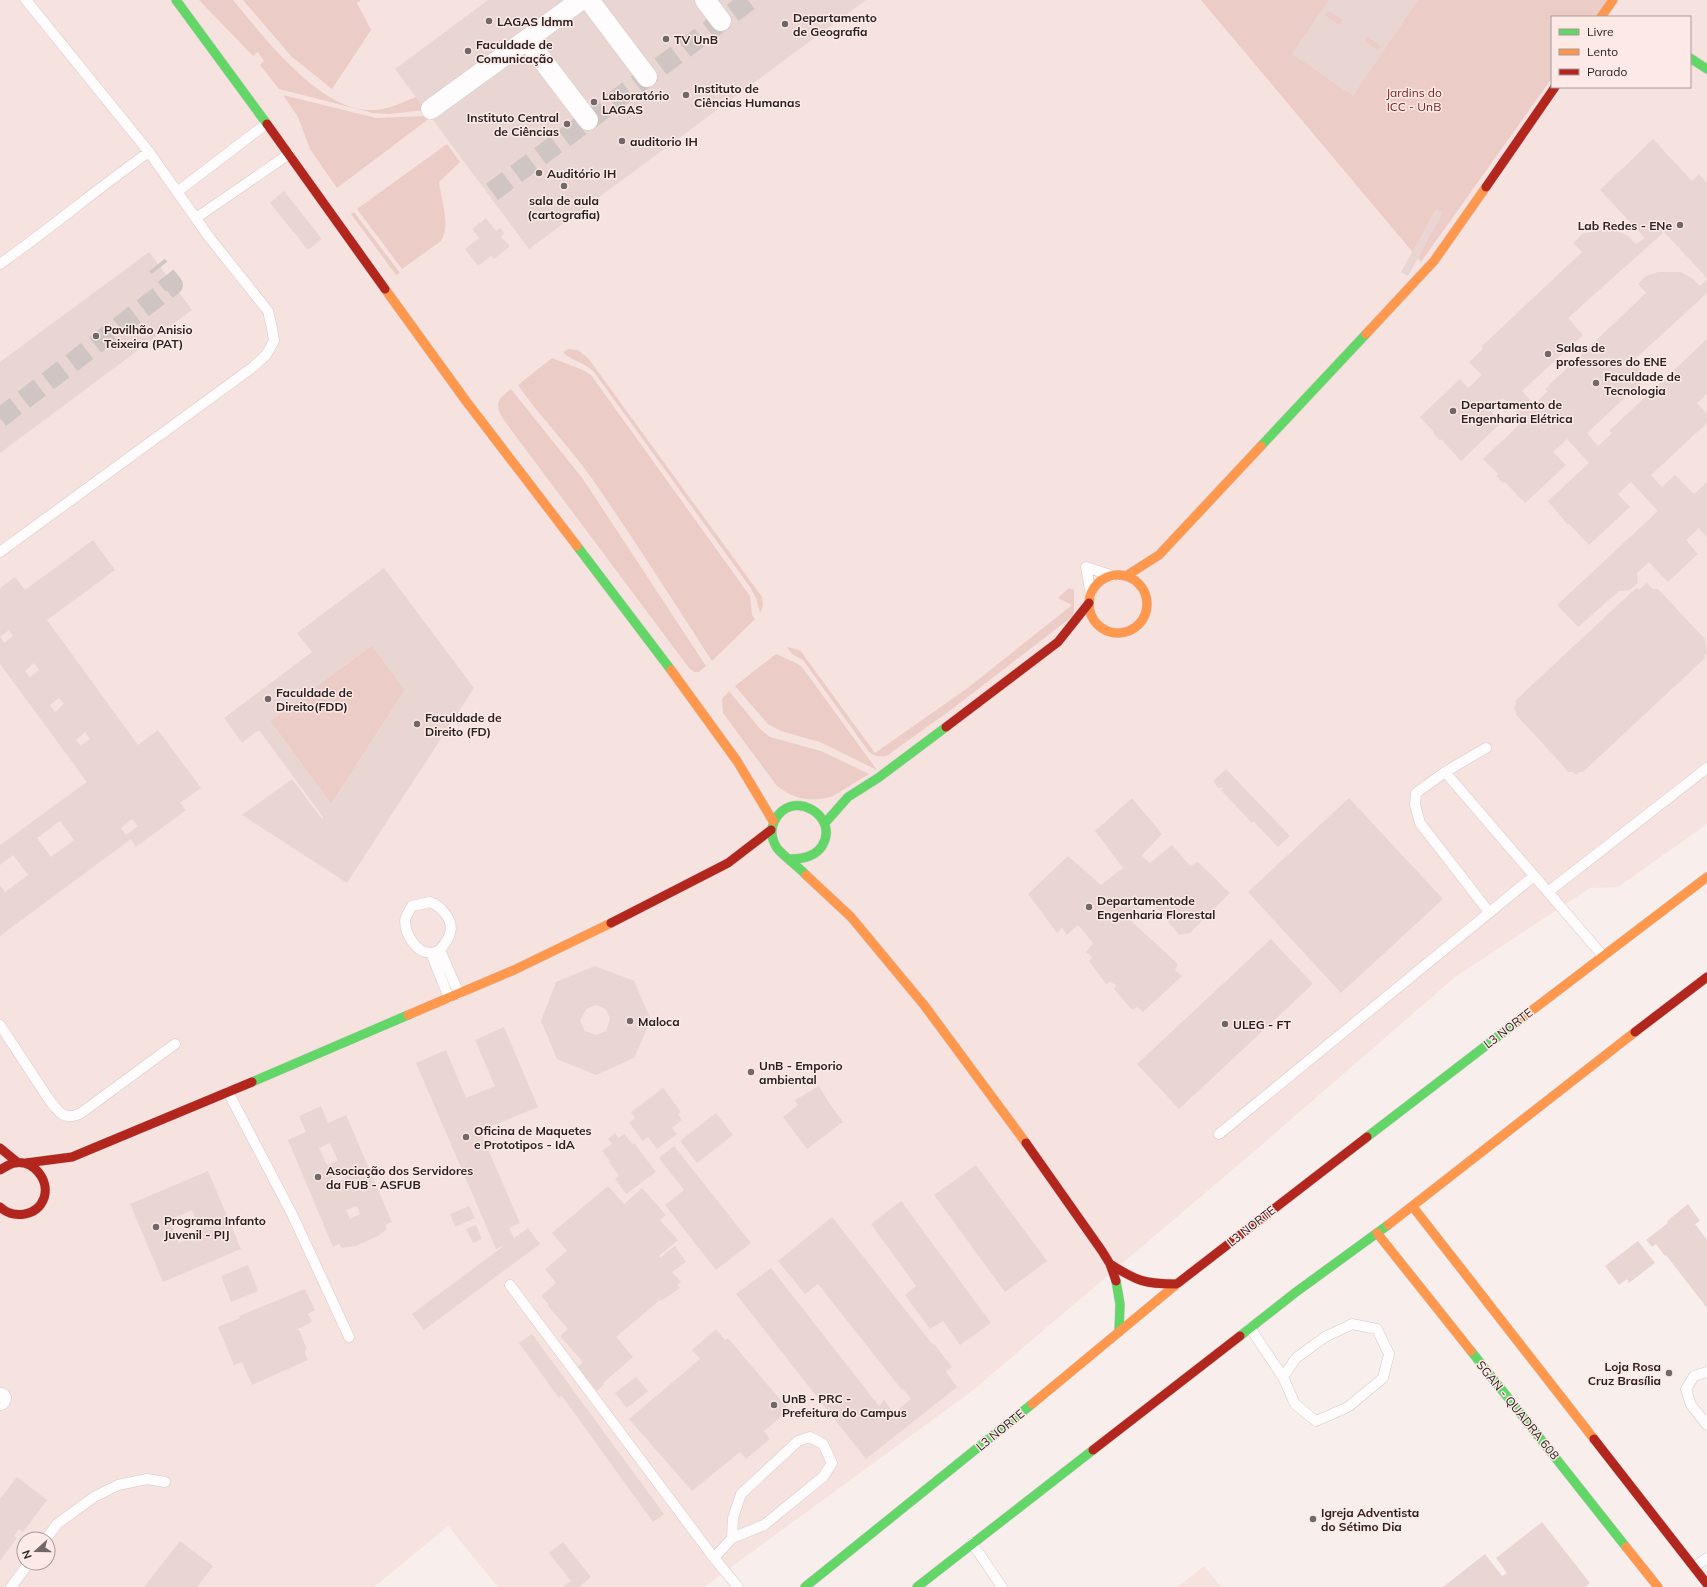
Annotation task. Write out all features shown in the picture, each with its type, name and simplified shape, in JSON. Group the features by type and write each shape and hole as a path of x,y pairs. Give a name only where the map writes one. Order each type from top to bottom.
{"street":[{"path":"176,0 289,154 466,402 688,692 737,760 773,821"},
{"path":"431,109 581,0"},
{"path":"589,0 647,77"},
{"path":"705,0 721,21"},
{"path":"1602,16 1613,0"},
{"path":"1607,8 1618,14"},
{"path":"527,40 588,120"},
{"path":"1691,59 1707,69"},
{"path":"1126,576 1159,555 1434,261 1554,88"},
{"path":"1155,569 1159,555"},
{"path":"1058,642 1090,599 1095,587 1100,581 1113,576 1126,576 1138,583 1146,598 1147,606 1141,622 1135,628 1126,632 1117,633 1096,628 1090,599"},
{"path":"1146,598 1151,584"},
{"path":"824,823 848,797 878,778 1058,642 1072,636"},
{"path":"737,760 764,787"},
{"path":"834,800 848,797"},
{"path":"805,806 820,803"},
{"path":"770,857 786,857 799,860 817,857 825,840 826,832 824,823 820,816 813,809 805,806 784,805 773,821 771,830 772,840 776,848 786,857 851,917 924,1005 1025,1141 1110,1264 1118,1288 1120,1304 1119,1332"},
{"path":"0,1170 8,1164 72,1157 514,970 652,903 728,863 771,830"},
{"path":"728,863 747,860"},
{"name":"L3 NORTE","path":"805,1587 1015,1418 1176,1284 1603,956 1707,878"},
{"path":"836,891 851,917"},
{"path":"918,1587 972,1543 1250,1328 1413,1207 1533,1111 1707,977"},
{"path":"0,1148 21,1162 34,1167 40,1173 46,1189"},
{"path":"64,1168 72,1157"},
{"path":"0,1207 4,1214 25,1215 33,1212 42,1202 46,1189 54,1179"},
{"path":"1413,1207 1707,1584"},
{"name":"SGAN - QUADRA 608","path":"1376,1234 1658,1587"},
{"path":"1110,1264 1132,1278 1152,1284 1176,1284"}],"lane":[{"path":"0,552 253,366 266,354 274,340 268,311 209,237 149,152 60,44 26,0"},
{"path":"177,192 266,124"},
{"path":"0,264 39,237 110,179 149,152"},
{"path":"196,218 289,154"},
{"path":"1090,599 1086,567 1113,576"},
{"path":"1486,748 1445,772 1416,793 1415,805 1420,823 1490,912"},
{"path":"1548,892 1707,768"},
{"path":"1445,772 1603,956"},
{"path":"1219,1134 1534,876"},
{"path":"430,902 437,904 448,918 451,926 450,933 436,951 418,948 406,930 405,920 412,906 430,902"},
{"path":"436,951 459,994"},
{"path":"436,951 449,998"},
{"path":"0,1025 56,1109 63,1115 68,1116 75,1116 81,1113 175,1044"},
{"path":"228,1092 292,1214 349,1337"},
{"path":"510,1285 714,1558 738,1587"},
{"path":"1250,1328 1283,1376 1295,1404 1316,1421 1348,1407 1383,1378 1389,1354 1377,1330 1352,1324 1325,1337 1296,1358 1283,1376"},
{"path":"1707,1372 1694,1376 1686,1389 1691,1405 1707,1425"},
{"path":"714,1558 732,1538 764,1526 823,1477 832,1463 823,1444 810,1437 798,1441 741,1494 733,1518 732,1538"},
{"path":"52,1531 57,1524 94,1497 118,1485 147,1479 166,1482"},
{"path":"972,1543 1002,1587"},
{"path":"1694,1568 1707,1558"},
{"path":"11,1587 23,1571"}],"shaded area":[{"path":"0,0 1707,0 1707,824 1618,887 1590,888 1455,977 1258,1148 972,1391 704,1587 498,1587 448,1526 374,1587 0,1587"},
{"path":"1204,1566 1221,1587 1178,1587"}],"green space":[{"path":"199,0 233,0 293,68 311,84 330,97 350,106 375,110 393,106 416,97 426,110 389,114 373,113 279,89 260,65 264,61 258,52 253,56"},
{"path":"243,0 361,0 357,3 371,30 332,89 291,56"},
{"name":"Jardins do ICC - UnB","path":"1201,0 1608,0 1597,16 1551,16 1551,79 1421,262"},
{"path":"283,95 376,118 428,116 430,118 337,188 310,149 298,117"},
{"path":"447,144 460,162 439,182 445,220 444,234 441,241 402,269 357,209"},
{"path":"354,212 400,273 396,275 351,214"},
{"path":"569,349 578,350 588,358 762,597 763,606 760,613 756,598 750,587 594,372 570,358 563,352"},
{"path":"552,358 578,368 591,375 750,596 752,615 755,619 712,661 593,480 518,385"},
{"path":"511,389 583,479 706,666 699,672 694,672 689,668 503,419 498,406 499,402 500,399"},
{"path":"1069,588 1074,590 1073,616 952,709 886,756 876,756 869,752 803,660 792,654 787,647 800,650 875,753 969,687 1072,605 1058,598"},
{"path":"372,645 405,690 331,804 270,721"},
{"path":"776,654 802,667 877,770 820,742 781,731 768,724 735,686"},
{"path":"729,691 761,730 770,737 821,751 869,774 833,796 825,798 810,799 796,797 783,790 777,786 723,713 722,699"}],"building":[{"name":"Instituto Central de Ciências","path":"488,0 866,0 529,249 395,69"},
{"path":"1329,0 1418,0 1353,96 1292,54","holes":["1329,11 1343,20 1339,25 1325,15","1367,36 1381,46 1377,50 1364,41"]},
{"name":"Faculdade de Tecnologia","path":"1653,139 1692,181 1699,174 1707,183 1707,278 1664,232 1568,318 1583,335 1522,391 1534,404 1548,391 1545,389 1646,293 1638,284 1646,276 1658,272 1681,272 1692,278 1700,286 1707,279 1707,293 1633,361 1647,377 1587,433 1598,446 1612,433 1609,431 1707,339 1707,394 1697,403 1707,414 1707,423 1651,475 1662,487 1675,475 1694,494 1707,482 1707,537 1699,528 1686,540 1698,554 1668,582 1649,562 1637,573 1638,583 1630,590 1619,591 1578,627 1557,605 1658,511 1631,482 1618,494 1630,507 1589,545 1569,524 1568,525 1548,501 1589,463 1567,439 1553,452 1566,465 1525,503 1505,482 1503,483 1496,476 1498,474 1483,459 1524,420 1503,398 1490,410 1501,423 1461,461 1441,439 1440,441 1420,417 1460,379 1468,388 1482,375 1469,362 1483,349 1482,346 1582,252 1573,243 1582,234 1605,229 1617,231 1628,236 1636,244 1645,238 1600,190"},
{"path":"284,191 322,239 308,250 270,203"},
{"path":"1436,209 1443,212 1408,276 1401,272"},
{"path":"486,218 496,231 500,228 504,233 501,237 509,245 509,247 494,259 491,256 478,266 465,249 479,238 472,229"},
{"name":"Pavilhão Anisio Teixeira (PAT)","path":"149,252 192,310 0,453 0,362"},
{"path":"93,540 115,570 47,620 138,745 158,730 201,788 180,803 186,810 136,847 131,839 0,936 0,885 5,892 28,875 13,855 0,865 0,845 87,782 0,664 0,637 0,588 15,577 25,590","holes":["9,630 13,636 4,643 0,637","34,663 39,670 30,677 25,671","59,698 64,704 55,712 50,705","85,732 90,739 81,746 76,740","132,819 138,826 126,835 121,828","60,821 74,840 51,857 37,838"]},
{"name":"Faculdade de Direito (FD)","path":"384,568 474,688 347,883 242,815 292,779 322,819 323,817 259,730 242,743 224,718 312,652 297,633","holes":["372,645 405,690 331,804 270,721"]},
{"path":"1647,583 1653,589 1658,589 1705,639 1707,653 1704,656 1705,658 1583,772 1576,775 1572,772 1568,772 1516,715 1516,711 1513,708 1516,705 1516,700 1636,588 1640,589"},
{"path":"1226,769 1290,836 1278,847 1253,821 1252,823 1221,790 1223,789 1221,787 1219,789 1213,781"},
{"name":"Departamentode Engenharia Florestal","path":"1132,798 1162,834 1141,856 1150,863 1172,845 1190,866 1198,862 1230,893 1190,933 1179,935 1149,898 1129,919 1178,964 1175,970 1182,976 1143,1012 1137,1007 1132,1010 1114,989 1116,985 1111,982 1106,984 1089,961 1092,957 1086,952 1093,943 1078,925 1067,935 1062,928 1057,933 1028,894 1068,856 1101,885 1123,868 1095,831"},
{"path":"1349,798 1443,899 1341,993 1248,892"},
{"name":"ULEG - FT","path":"1271,939 1313,984 1179,1109 1137,1064"},
{"name":"Maloca","path":"595,966 634,981 651,1020 634,1058 596,1075 557,1059 541,1021 556,982","holes":["596,1005 606,1009 610,1019 606,1031 596,1035 585,1031 580,1021 586,1009"]},
{"name":"Oficina de Maquetes e Prototipos - IdA","path":"504,1027 538,1107 480,1131 520,1223 509,1228 514,1238 528,1228 540,1244 424,1330 412,1314 505,1245 496,1249 416,1063 446,1050 466,1098 495,1086 475,1040"},
{"path":"819,1086 843,1122 807,1149 783,1117 798,1105 795,1100"},
{"path":"663,1088 681,1112 678,1114 682,1120 672,1128 677,1134 657,1149 648,1137 643,1141 629,1123 635,1118 631,1112"},
{"name":"Asociação dos Servidores da FUB - ASFUB","path":"321,1106 328,1123 346,1115 392,1222 385,1225 387,1229 378,1236 356,1246 342,1248 339,1244 333,1247 288,1140 306,1132 299,1116","holes":["330,1143 338,1161 327,1165 319,1148","342,1170 345,1179 335,1183 331,1175","357,1206 360,1214 350,1219 346,1210"]},
{"path":"716,1113 733,1135 697,1163 680,1141"},
{"path":"615,1133 619,1138 624,1134 633,1145 634,1143 656,1172 626,1194 615,1179 619,1176 602,1151 612,1144 608,1139"},
{"path":"674,1146 751,1243 716,1270 665,1205 684,1190 659,1158"},
{"path":"976,1165 1047,1261 1005,1292 934,1195"},
{"name":"Programa Infanto Juvenil - PIJ","path":"208,1171 241,1249 163,1282 130,1204","holes":["192,1210 202,1233 179,1243 170,1220"]},
{"path":"608,1186 624,1204 642,1188 666,1215 660,1220 678,1240 659,1256 660,1258 675,1246 686,1262 672,1272 681,1282 677,1285 680,1288 661,1301 660,1300 616,1337 633,1357 603,1383 604,1384 597,1391 577,1367 583,1362 560,1336 568,1329 541,1296 556,1283 545,1269 567,1251 552,1233"},
{"path":"901,1201 991,1323 960,1345 943,1321 930,1329 905,1295 916,1286 871,1224"},
{"path":"1688,1204 1700,1221 1695,1224 1707,1240 1707,1308 1666,1255 1665,1256 1656,1244 1652,1247 1646,1240 1668,1223 1667,1221"},
{"path":"469,1206 475,1218 455,1227 450,1214"},
{"path":"832,1217 952,1367 946,1372 957,1387 866,1459 736,1294 771,1268 879,1406 884,1400 894,1413 911,1399 903,1389 902,1390 818,1284 805,1294 778,1261"},
{"path":"476,1225 482,1239 473,1243 466,1229"},
{"path":"1638,1241 1655,1263 1629,1283 1627,1279 1619,1285 1605,1266"},
{"path":"248,1265 258,1291 231,1302 221,1276"},
{"path":"305,1289 315,1310 308,1314 312,1322 296,1330 299,1330 307,1350 305,1350 305,1354 308,1360 252,1385 242,1362 234,1365 218,1327 240,1318 239,1316"},
{"path":"716,1329 725,1340 728,1338 789,1410 764,1431 770,1439 746,1459 740,1452 692,1491 629,1419 700,1359 692,1350"},
{"path":"532,1334 664,1514 653,1522 562,1396 559,1398 519,1343"},
{"path":"636,1377 648,1391 627,1408 615,1393"},
{"path":"17,1477 47,1500 24,1531 19,1529 16,1531 14,1536 16,1539 0,1561 0,1499"},
{"path":"1542,1522 1590,1583 1585,1587 1443,1587 1485,1554 1502,1576 1507,1573 1496,1558"},
{"path":"180,1541 213,1566 197,1587 144,1587"},
{"path":"563,1542 591,1577 579,1587 563,1587 571,1581 549,1553"}],"tunnel":[{"path":"492,192 750,0"},
{"path":"0,418 173,285 157,265"}],"traffic: fast":[{"path":"176,0 267,124"},
{"path":"1691,59 1707,69"},
{"path":"1261,446 1366,334"},
{"path":"577,546 671,670"},
{"path":"825,823 848,797 878,778 946,727"},
{"path":"790,859 799,859 812,855 822,846 826,835 825,825 819,816 811,809 801,806 791,806 781,811 774,822 772,832 777,848 806,875"},
{"path":"252,1082 408,1015"},
{"path":"1367,1137 1518,1021"},
{"path":"1240,1336 1296,1292 1388,1225"},
{"path":"1116,1281 1120,1304 1119,1332"},
{"path":"1471,1351 1626,1547"},
{"path":"805,1587 1032,1404"},
{"path":"917,1587 1093,1450"}],"traffic: slow":[{"path":"1602,16 1613,0"},
{"path":"1366,334 1434,261 1486,187"},
{"path":"385,289 466,401 577,546"},
{"path":"1126,576 1159,555 1261,446"},
{"path":"1118,575 1129,577 1142,588 1145,593 1147,604 1145,615 1134,628 1129,631 1118,633 1107,631 1094,620 1091,615 1089,604 1091,593 1102,580 1107,577 1118,575"},
{"path":"671,670 737,761 773,821"},
{"path":"806,875 851,917 924,1005 1026,1143"},
{"path":"1518,1021 1707,877"},
{"path":"408,1015 514,970 611,923"},
{"path":"1388,1225 1635,1032"},
{"path":"1413,1207 1594,1439"},
{"path":"1377,1233 1471,1351"},
{"path":"1032,1404 1178,1283"},
{"path":"1626,1547 1658,1587"}],"traffic: jam":[{"path":"1486,187 1554,88"},
{"path":"267,124 385,289"},
{"path":"946,727 1058,642 1089,603"},
{"path":"611,923 728,863 771,830"},
{"path":"1635,1032 1707,977"},
{"path":"26,1163 72,1157 252,1082"},
{"path":"1178,1283 1367,1137"},
{"path":"1026,1143 1102,1251 1110,1264 1116,1281"},
{"path":"0,1148 17,1162"},
{"path":"0,1170 14,1163 28,1164 38,1172 45,1184 44,1198 36,1209 24,1214 18,1214 5,1211 0,1207"},
{"path":"1110,1264 1134,1278 1148,1282 1176,1284"},
{"path":"1093,1450 1240,1336"},
{"path":"1594,1439 1707,1584"}],"place":[{"name":"LAGAS ldmm","path":"489,21"},
{"name":"Departamento de Geografia","path":"785,24"},
{"name":"TV UnB","path":"666,39"},
{"name":"Faculdade de Comunicação","path":"468,51"},
{"name":"Instituto de Ciências Humanas","path":"686,95"},
{"name":"Laboratório LAGAS","path":"594,102"},
{"name":"Instituto Central de Ciências","path":"567,124"},
{"name":"auditorio IH","path":"622,141"},
{"name":"Auditório IH","path":"539,173"},
{"name":"sala de aula (cartografia)","path":"564,186"},
{"name":"Lab Redes - ENe","path":"1680,225"},
{"name":"Pavilhão Anisio Teixeira (PAT)","path":"96,336"},
{"name":"Salas de professores do ENE","path":"1548,354"},
{"name":"Faculdade de Tecnologia","path":"1596,383"},
{"name":"Departamento de Engenharia Elétrica","path":"1453,411"},
{"name":"Faculdade de Direito(FDD)","path":"268,699"},
{"name":"Faculdade de Direito (FD)","path":"417,724"},
{"name":"Departamentode Engenharia Florestal","path":"1089,907"},
{"name":"Maloca","path":"630,1021"},
{"name":"ULEG - FT","path":"1225,1024"},
{"name":"UnB - Emporio ambiental","path":"751,1072"},
{"name":"Oficina de Maquetes e Prototipos - IdA","path":"466,1137"},
{"name":"Asociação dos Servidores da FUB - ASFUB","path":"318,1177"},
{"name":"Programa Infanto Juvenil - PIJ","path":"156,1227"},
{"name":"Loja Rosa Cruz Brasília","path":"1669,1373"},
{"name":"UnB - PRC - Prefeitura do Campus","path":"774,1405"},
{"name":"Igreja Adventista do Sétimo Dia","path":"1313,1519"}]}
